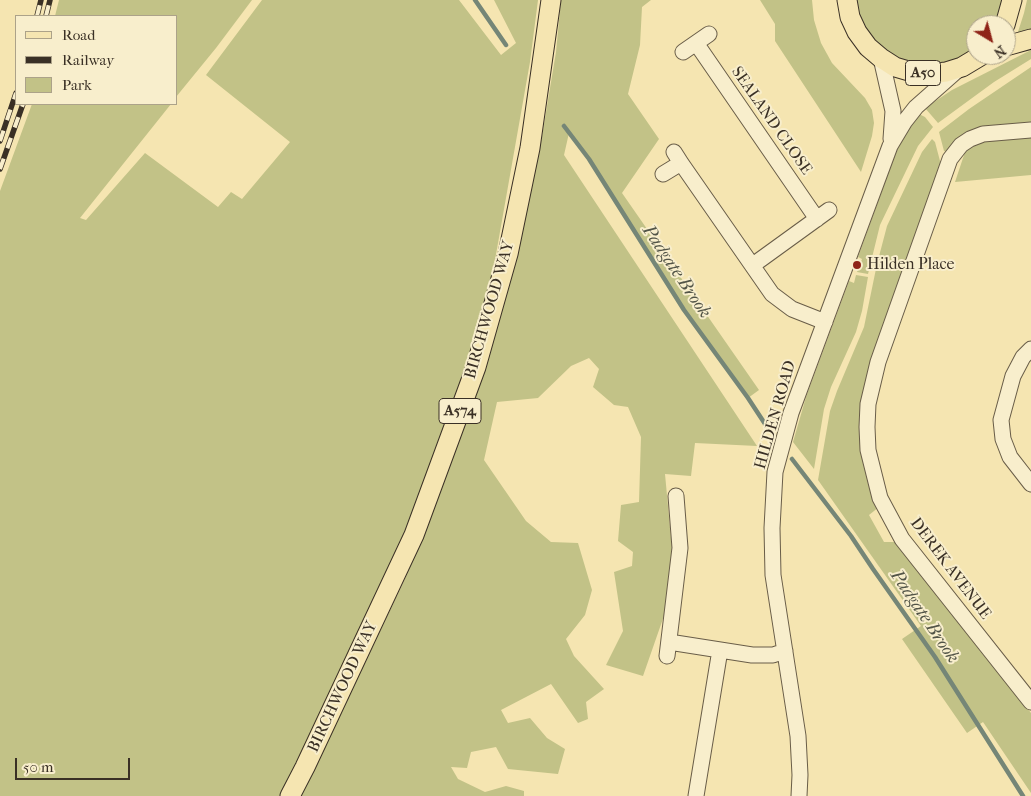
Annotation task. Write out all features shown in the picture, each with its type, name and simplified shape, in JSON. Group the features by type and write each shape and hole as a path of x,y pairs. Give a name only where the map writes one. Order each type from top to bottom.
{"main road":[{"name":"BIRCHWOOD WAY","path":"290,796 414,535 476,367 508,254 530,148 551,0"},
{"name":"A50","path":"847,0 850,16 857,32 881,58 896,67 912,72 937,73 966,65"},
{"path":"1007,15 1012,0"},
{"path":"1016,43 1031,39"}],"street":[{"path":"683,52 709,34"},
{"name":"SEALAND CLOSE","path":"696,43 823,215 752,265"},
{"name":"HILDEN ROAD","path":"881,58 893,110 890,146"},
{"name":"HILDEN ROAD","path":"799,796 798,736 773,576 772,528 775,472 791,413 890,146 904,121 916,107 962,67"},
{"name":"DEREK AVENUE","path":"1031,130 983,134 970,139 950,159 878,362 871,390 867,427 868,450 880,498 902,539 1031,702"},
{"path":"663,174 677,157 772,294 792,309 824,322"},
{"path":"1031,349 1023,357 1013,376 1001,420 1003,439 1010,457 1031,484"},
{"path":"676,496 680,548 668,649 720,650 759,655 773,655 785,651"},
{"path":"696,796 720,650"}],"green space":[{"path":"59,0 252,0 178,95 178,15 55,15"},
{"path":"262,0 459,0 501,55 516,43 494,0 538,0 530,62 492,277 463,383 421,495 358,637 281,796 0,796 0,191 32,105 170,105 80,218 86,220 145,153 218,207 231,192 242,199 290,142 206,75"},
{"path":"561,0 651,0 642,7 640,45 628,94 659,139 622,193 759,390 748,398 684,310 589,159 569,133 564,155 757,446 695,443 691,476 665,474 672,549 666,610 643,676 606,665 623,631 614,572 632,566 633,552 618,541 621,505 639,502 641,437 628,407 614,405 593,387 599,369 589,358 571,366 538,398 497,402 484,460 526,521 551,542 578,543 592,590 585,615 566,639 574,656 604,689 586,702 588,719 578,723 551,684 501,710 508,723 530,718 547,738 565,749 558,774 508,769 496,747 471,752 467,768 451,767 458,779 485,792 506,786 524,791 524,796 300,796 404,581 440,490 515,258 542,136 556,52"},
{"path":"760,0 812,0 814,20 821,43 832,63 865,98 872,110 874,123 872,136 861,172 775,41 775,24"},
{"path":"854,0 1003,0 1000,15 966,15 966,56 947,64 922,66 898,60 878,47 863,28"},
{"path":"1027,0 1031,0 1031,33 1017,35 1024,13"},
{"path":"1031,50 1031,59 994,82 938,123 925,108 952,90 1001,65 1016,65 1016,58"},
{"path":"1031,67 1031,125 949,153 944,151 939,132"},
{"path":"919,114 925,117 933,127 918,146 880,225 868,274 857,272 862,259 858,257 897,149"},
{"path":"1031,136 1031,175 955,182 966,149 980,141"},
{"path":"932,139 935,142 940,161 944,163 866,384 879,507 869,515 884,542 898,542 1031,713 1031,793 983,722 967,733 902,639 921,626 818,480 830,411 864,327 887,226 922,152"},
{"path":"856,275 868,277 862,311 856,332 831,387 824,409 814,469 793,442 806,397 849,281 854,283"}],"waterway":[{"name":"Padgate Brook","path":"475,0 506,45"},
{"name":"Padgate Brook","path":"564,126 589,159 684,310 769,430"},
{"name":"Padgate Brook","path":"792,459 851,536 935,657 1023,796"}],"railway":[{"path":"37,15 41,0"},
{"path":"46,15 50,0"},
{"path":"0,141 15,96"},
{"path":"0,169 23,105"}],"place":[{"name":"Hilden Place","path":"857,265"}]}
